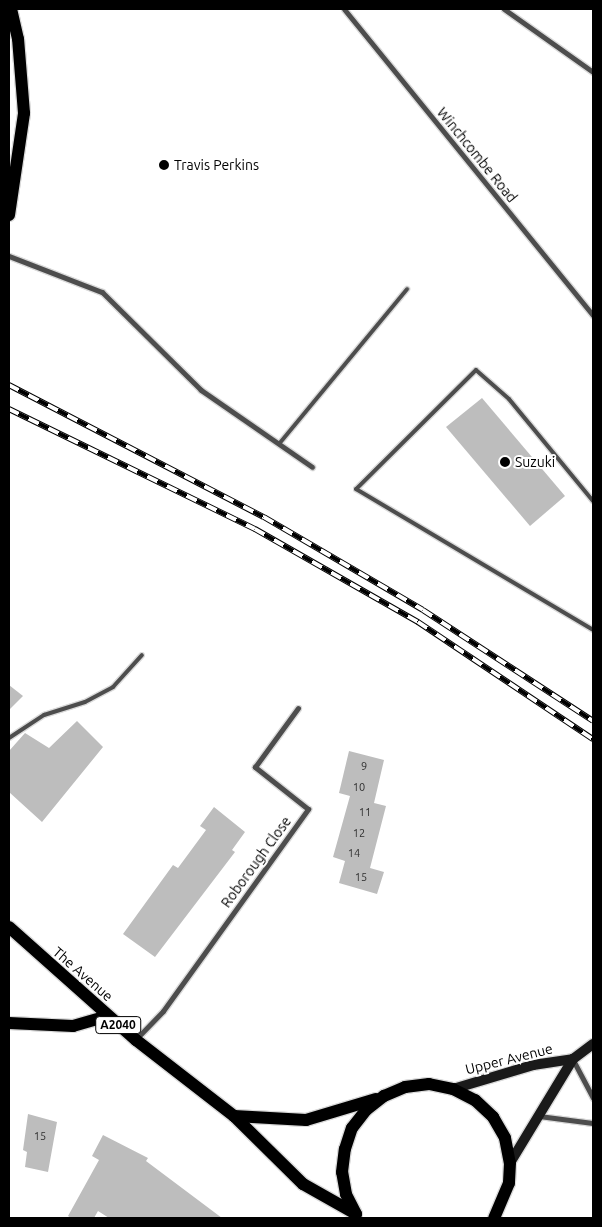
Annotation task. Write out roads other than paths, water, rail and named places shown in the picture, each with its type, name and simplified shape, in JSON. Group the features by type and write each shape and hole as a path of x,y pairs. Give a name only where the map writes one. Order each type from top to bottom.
{"main road":[{"path":"9,215 24,113 18,39 11,9"},
{"name":"The Avenue","path":"9,928 136,1040 234,1116 303,1184 357,1216"},
{"name":"A2040","path":"9,1023 73,1026 108,1016"},
{"path":"234,1116 306,1120 384,1096 406,1087 429,1084 453,1088 475,1100 493,1117 505,1138 510,1163 509,1183 494,1218"},
{"path":"357,1216 346,1194 342,1172 345,1149 352,1128 366,1110 384,1096"}],"street":[{"name":"Winchcombe Road","path":"344,9 593,315"},
{"path":"504,9 593,72"},
{"path":"9,256 102,292 202,390 312,467"},
{"name":"Roborough Close","path":"136,1040 162,1011 308,809 255,767 298,708"},
{"name":"Upper Avenue","path":"510,1163 573,1059 593,1044"},
{"path":"573,1059 593,1098"},
{"name":"Upper Avenue","path":"453,1088 533,1065 573,1059"},
{"path":"538,1116 593,1123"}],"lane":[{"path":"279,444 407,289"},
{"path":"593,501 522,413 476,370 356,489 593,630"},
{"path":"9,738 44,715 85,702 113,687 142,655"}],"railway":[{"path":"9,385 264,517 423,610 593,721"},
{"path":"9,409 255,529 418,622 593,739"}],"place":[{"name":"Travis Perkins","path":"164,165"},
{"name":"Suzuki","path":"505,462"}]}
